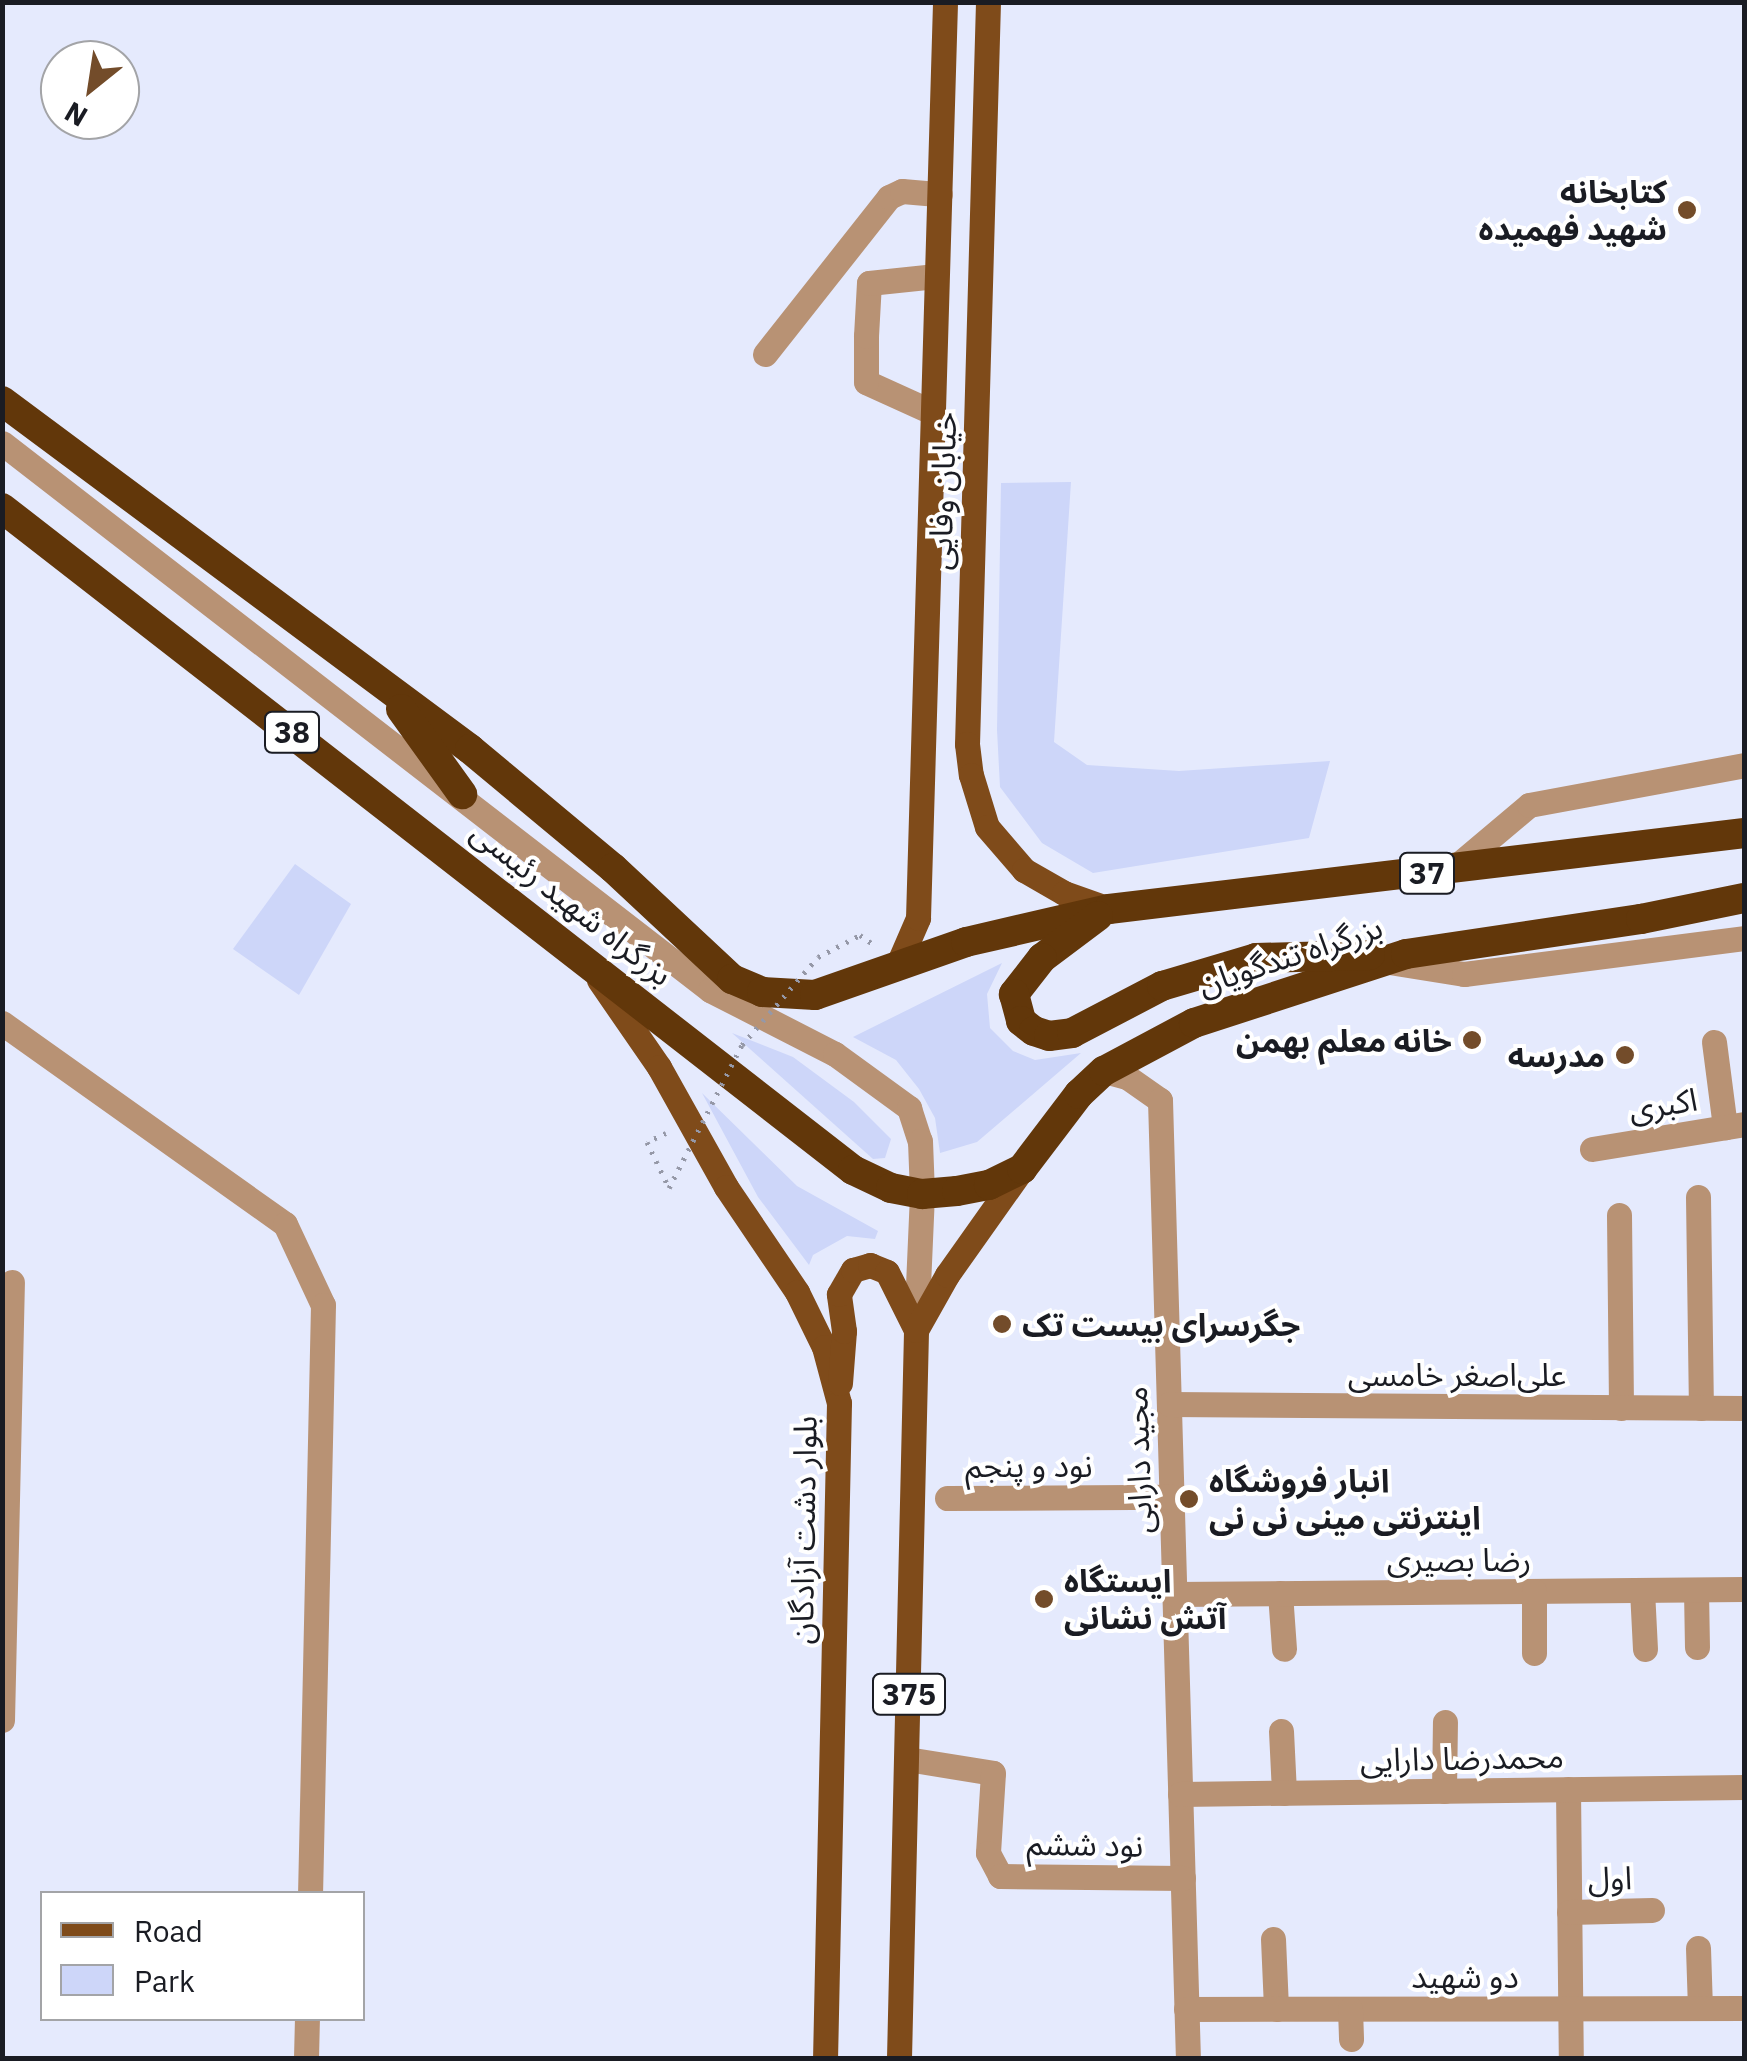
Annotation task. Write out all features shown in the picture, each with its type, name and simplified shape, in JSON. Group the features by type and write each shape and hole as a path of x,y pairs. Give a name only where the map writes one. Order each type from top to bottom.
{"highway":[{"name":"بزرگراه شهید رئیسی","path":"2,401 470,749 613,868 732,979 762,992 816,995 899,962 1018,928 1109,909"},
{"name":"بزرگراه شهید رئیسی","path":"2,508 854,1170 890,1188 922,1194 988,1185 1022,1169"},
{"path":"385,686 462,794"},
{"name":"بزرگراه تندگویان","path":"1109,909 1744,833"},
{"name":"بزرگراه تندگویان","path":"1104,1071 1194,1023 1395,958 1641,919 1744,898"},
{"path":"1109,909 1042,958 1014,994 1021,1021 1034,1031 1049,1036 1072,1033 1162,986 1256,958 1395,958"},
{"path":"1022,1169 1079,1094 1104,1071"}],"main road":[{"name":"خیابان وفایی","path":"899,962 918,918 945,2"},
{"name":"خیابان وفایی","path":"988,2 967,744 971,776 987,826 1024,870 1064,893 1109,909"},
{"name":"بلوار دشت آزادگان","path":"582,955 659,1067 726,1187 798,1292 824,1346 839,1404 825,2058"},
{"name":"375","path":"900,2058 916,1330 947,1275 1022,1169"},
{"path":"839,1404 844,1331 839,1294 846,1276 870,1265 887,1272 916,1330"}],"street":[{"path":"766,354 889,197 902,191 940,194"},
{"path":"932,412 866,382 866,336 869,284 936,276"},
{"path":"2,442 462,794 710,990 835,1054 909,1108 920,1142 922,1194 916,1330"},
{"path":"1454,869 1529,805 1744,765"},
{"path":"1395,958 1464,974 1744,938"},
{"path":"2,1023 285,1224 323,1305 310,1891"},
{"path":"1714,1042 1735,1125"},
{"name":"مجید دارابی","path":"1104,1071 1127,1077 1160,1100 1188,2058"},
{"name":"اکبری","path":"1592,1149 1735,1125"},
{"path":"1698,1197 1701,1408"},
{"path":"1618,1215 1621,1408"},
{"path":"2,1720 12,1282"},
{"name":"علی‌اصغر خامسی","path":"1169,1404 1744,1408"},
{"name":"نود و پنجم","path":"948,1498 1172,1497"},
{"name":"رضا بصیری","path":"1175,1594 1744,1589"},
{"path":"1642,1590 1645,1650"},
{"path":"1696,1590 1696,1647"},
{"path":"1534,1591 1534,1653"},
{"path":"1280,1593 1284,1649"},
{"path":"1444,1791 1445,1722"},
{"path":"1281,1731 1284,1793"},
{"name":"نود ششم","path":"907,1758 993,1772 988,1853 1000,1876 1183,1878"},
{"name":"محمدرضا دارایی","path":"1180,1794 1744,1787"},
{"path":"1568,1789 1571,2058"},
{"name":"اول","path":"1569,1912 1652,1910"},
{"path":"1272,1939 1276,2009"},
{"path":"1698,1948 1700,2008"},
{"name":"دو شهید","path":"1186,2009 1744,2008"},
{"path":"1350,2009 1351,2039"},
{"path":"306,2058 307,2021"}],"path":[{"path":"647,1142 668,1188 742,1046 818,957 860,935"}],"green space":[{"path":"1071,482 1054,742 1087,765 1179,771 1330,761 1309,838 1093,873 1042,843 1000,787 997,730 1001,483"},
{"path":"295,864 351,904 299,995 233,949"},
{"path":"1002,963 987,994 990,1028 1013,1051 1035,1060 1081,1053 977,1142 940,1153 935,1118 919,1089 896,1060 853,1037"},
{"path":"732,1033 793,1057 854,1102 891,1139 885,1158 873,1159"},
{"path":"702,1093 797,1186 878,1231 875,1239 847,1236 813,1255 809,1265 758,1197"}],"place":[{"name":"کتابخانه شهید فهمیده","path":"1687,210"},
{"name":"خانه معلم بهمن","path":"1472,1040"},
{"name":"مدرسه","path":"1625,1055"},
{"name":"جگرسرای بیست تک","path":"1002,1324"},
{"name":"انبار فروشگاه اینترنتی مینی نی نی","path":"1189,1499"},
{"name":"ایستگاه آتش نشانی","path":"1044,1599"}]}
